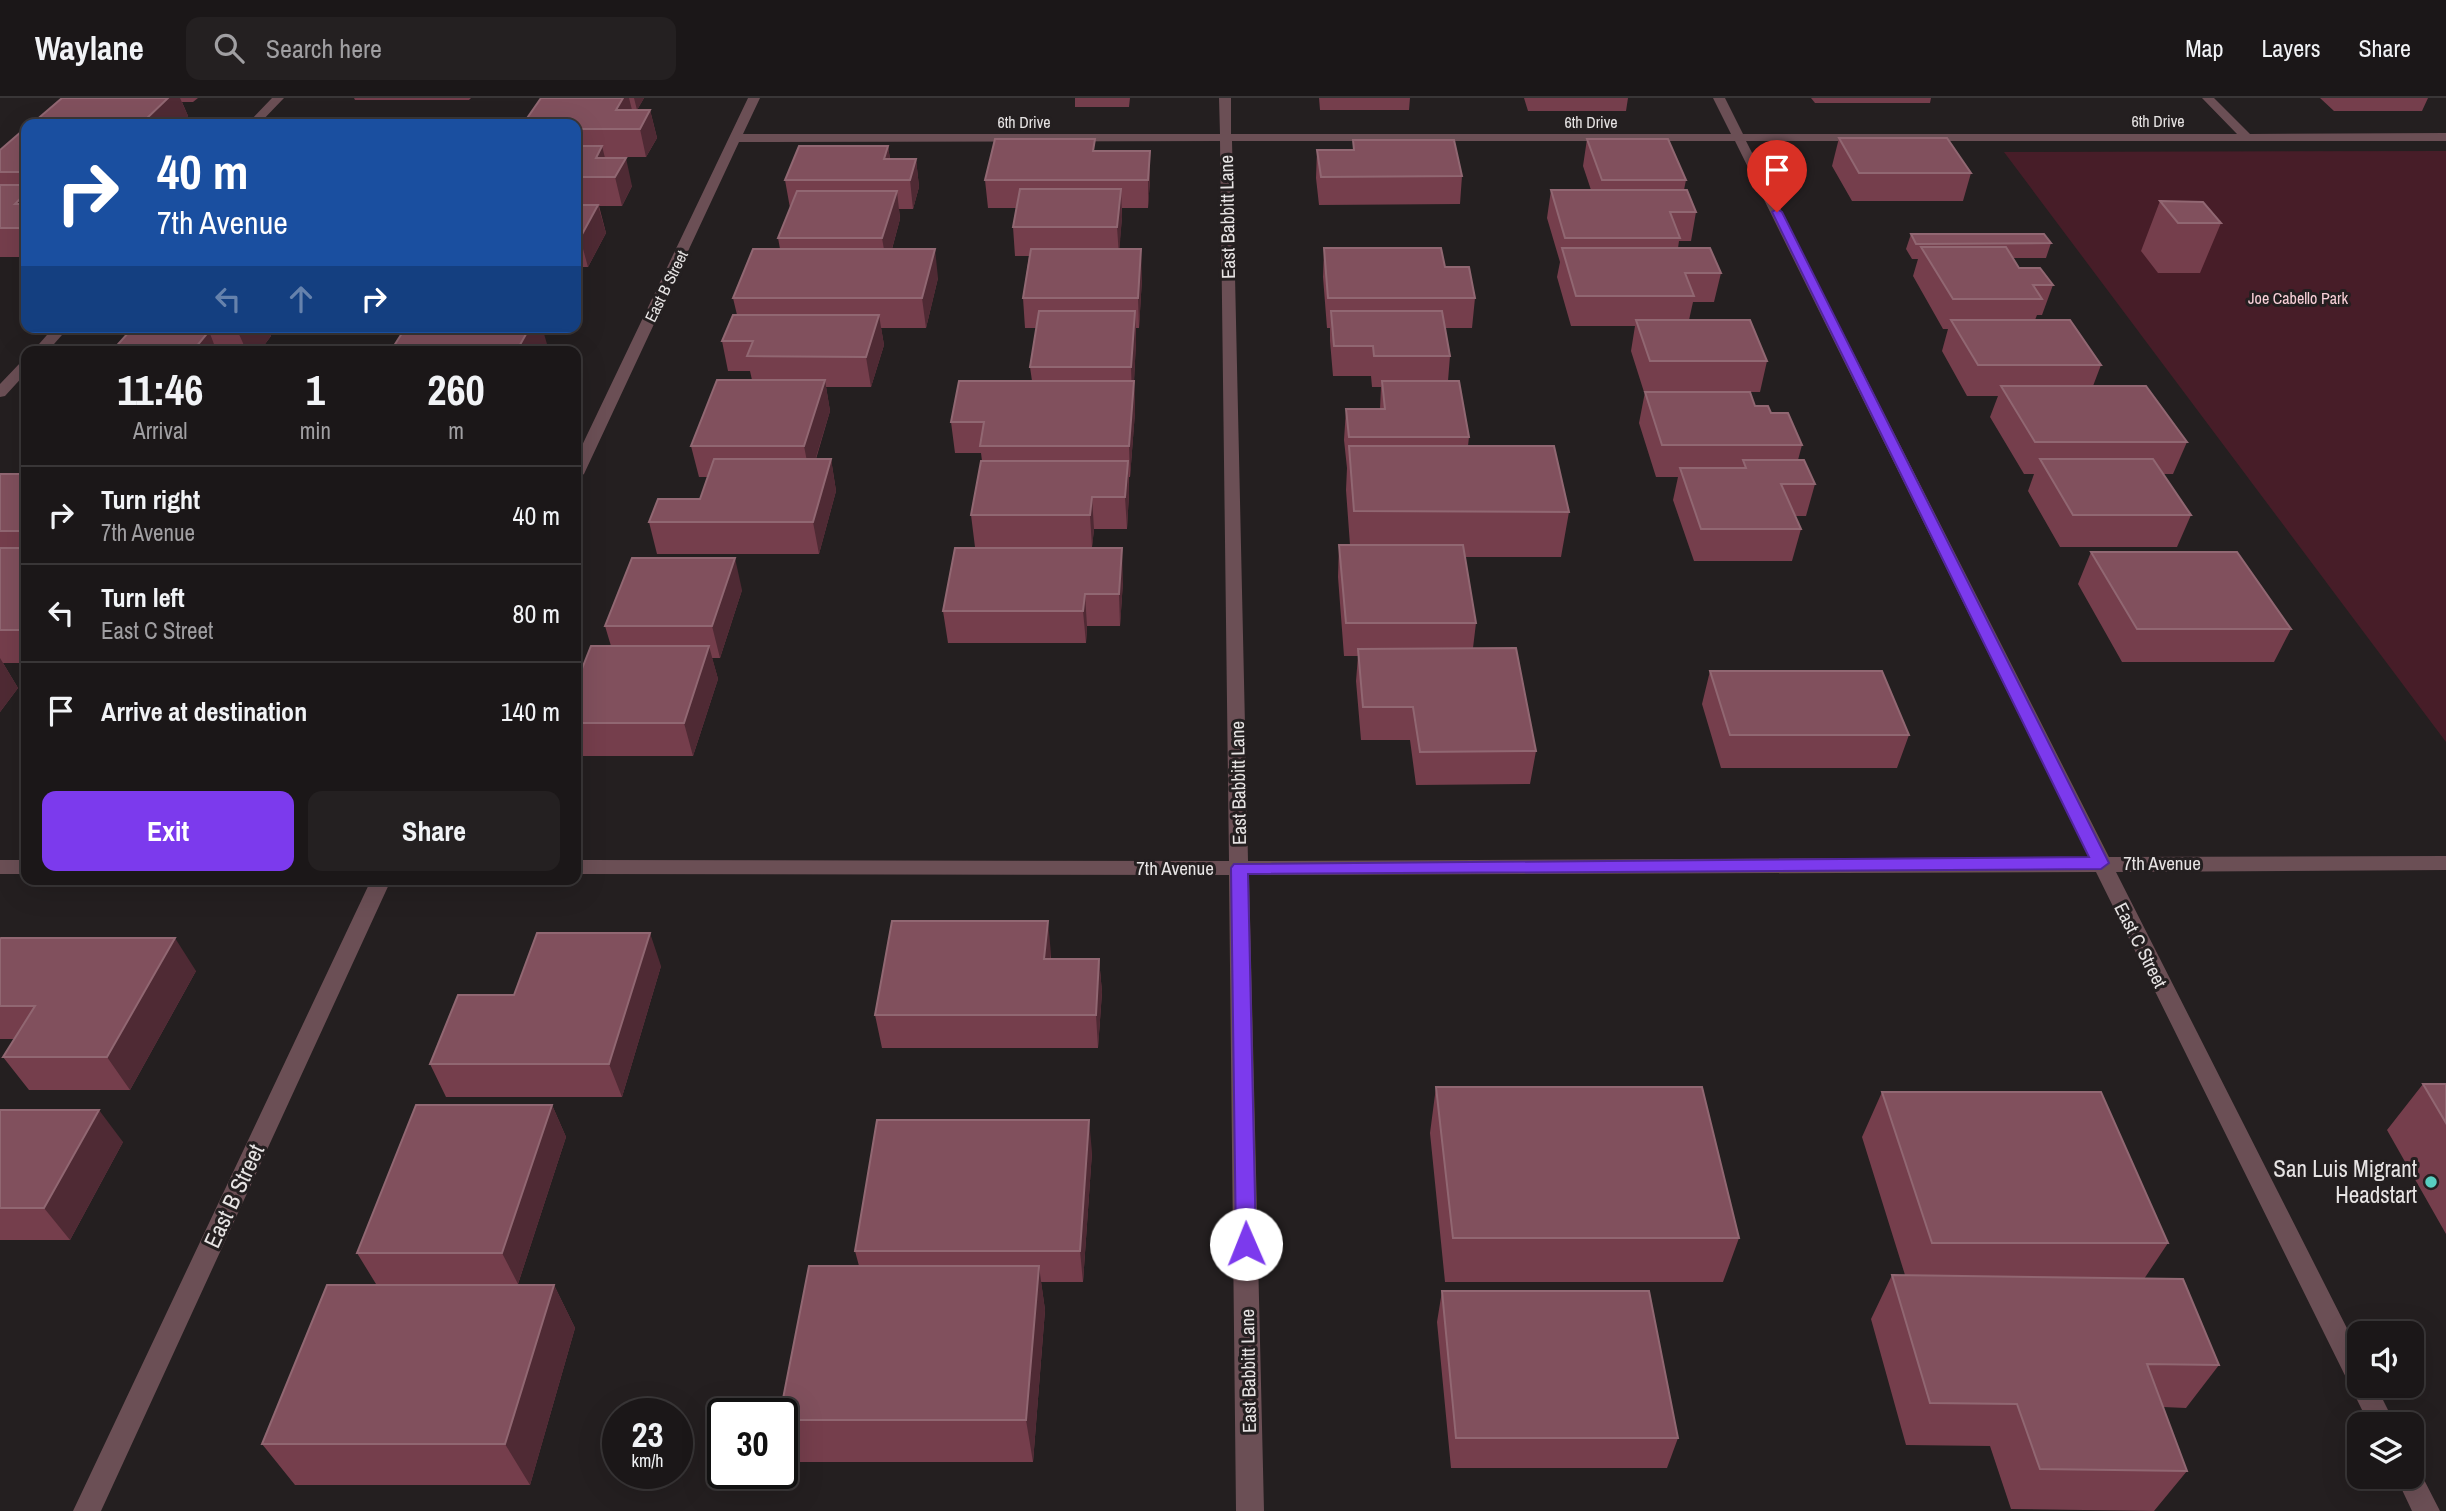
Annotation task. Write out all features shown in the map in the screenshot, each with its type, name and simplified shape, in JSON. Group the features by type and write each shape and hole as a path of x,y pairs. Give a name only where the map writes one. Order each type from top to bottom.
{"street":[{"path":"258,119 278,98"},
{"name":"East B Street","path":"581,464 754,98"},
{"name":"East Babbitt Lane","path":"1225,98 1250,1511"},
{"name":"East C Street","path":"1719,98 2347,1354"},
{"path":"2208,98 2247,137"},
{"name":"6th Drive","path":"736,138 2446,137"},
{"path":"44,346 56,333"},
{"path":"0,393 21,370"},
{"name":"7th Avenue","path":"581,867 1240,868 2446,863"},
{"path":"0,867 21,867"},
{"name":"East B Street","path":"87,1511 379,885"},
{"path":"2415,1489 2426,1511"}],"green space":[{"name":"Joe Cabello Park","path":"2446,151 2446,742 2004,152"}],"building":[{"path":"62,98 168,98 146,119 38,119"},
{"path":"541,98 623,98 616,110 650,110 640,129 581,129 581,119 526,119"},
{"path":"21,132 21,172 0,172 0,150"},
{"path":"1839,138 1947,138 1971,173 1859,173"},
{"path":"995,139 1095,139 1093,151 1150,151 1148,180 985,180"},
{"path":"1587,139 1668,139 1686,180 1602,180"},
{"path":"1353,140 1454,140 1462,176 1321,177 1317,150 1354,150"},
{"path":"581,146 602,146 596,158 626,158 615,177 581,177"},
{"path":"799,146 888,146 884,159 916,159 910,180 785,180"},
{"path":"0,185 21,185 21,198 15,204 21,204 21,228 0,228"},
{"path":"1020,189 1121,189 1117,227 1013,227"},
{"path":"1551,190 1687,190 1696,212 1670,212 1680,238 1565,238"},
{"path":"797,191 897,191 882,238 778,238"},
{"path":"2160,201 2203,202 2221,223 2178,223"},
{"path":"581,205 598,205 581,236"},
{"path":"1911,234 2044,234 2051,243 1916,244"},
{"path":"1921,247 2006,247 2019,268 2040,268 2053,285 2033,285 2042,299 1953,299"},
{"path":"1324,248 1441,248 1445,267 1469,267 1475,298 1328,298"},
{"path":"1562,248 1710,248 1721,273 1685,273 1694,296 1576,296"},
{"path":"753,249 935,249 922,298 733,298"},
{"path":"1031,249 1141,249 1138,298 1023,298"},
{"path":"1039,311 1135,311 1131,367 1030,367"},
{"path":"1331,311 1442,311 1450,356 1374,356 1373,346 1334,346"},
{"path":"733,315 879,315 866,357 747,356 753,341 722,341"},
{"path":"1636,320 1750,320 1767,361 1650,361"},
{"path":"1951,320 2070,320 2101,365 1978,365"},
{"path":"128,333 207,333 197,346 116,346"},
{"path":"402,333 527,333 519,346 394,346"},
{"path":"717,380 825,380 804,446 691,446"},
{"path":"959,381 1134,381 1129,446 980,446 984,422 951,422"},
{"path":"1382,381 1459,381 1469,437 1349,437 1346,409 1385,409"},
{"path":"2001,386 2146,386 2187,442 2035,442"},
{"path":"1645,392 1750,392 1755,406 1768,406 1771,413 1788,413 1802,445 1662,445"},
{"path":"1349,446 1554,446 1569,512 1354,511"},
{"path":"714,459 831,459 813,522 649,522 658,499 700,499"},
{"path":"2040,459 2153,459 2191,515 2073,515"},
{"path":"1743,460 1804,460 1815,484 1781,484 1801,529 1701,529 1680,468 1746,468"},
{"path":"981,461 1128,461 1125,497 1092,497 1090,515 971,515"},
{"path":"0,474 21,474 21,531 0,531"},
{"path":"1339,545 1463,545 1476,623 1346,623"},
{"path":"0,548 21,548 21,630 0,630"},
{"path":"955,548 1122,548 1119,594 1085,594 1083,611 943,611"},
{"path":"2091,552 2237,552 2291,629 2137,629"},
{"path":"632,558 735,558 712,626 605,626"},
{"path":"591,646 709,646 684,723 581,723 581,671"},
{"path":"1516,648 1536,751 1420,752 1413,707 1363,707 1358,649"},
{"path":"1710,671 1882,671 1909,735 1730,735"},
{"path":"892,921 1048,921 1044,959 1099,959 1096,1015 875,1015"},
{"path":"537,933 650,933 609,1064 430,1064 458,995 514,995"},
{"path":"1,938 175,938 107,1057 3,1057 35,1006 0,1006"},
{"path":"2423,1084 2446,1084 2446,1123"},
{"path":"1436,1087 1702,1087 1739,1238 1453,1238"},
{"path":"1882,1092 2101,1092 2168,1243 1932,1243"},
{"path":"416,1105 552,1105 502,1253 357,1253"},
{"path":"0,1110 99,1110 44,1208 0,1208"},
{"path":"877,1120 1089,1120 1080,1251 855,1251"},
{"path":"809,1266 1039,1266 1026,1420 798,1420 798,1398 783,1398"},
{"path":"1892,1275 2183,1279 2219,1365 2147,1364 2187,1471 2040,1469 2017,1404 1930,1403"},
{"path":"327,1285 554,1285 505,1444 262,1444"},
{"path":"1442,1291 1649,1291 1678,1438 1456,1438"}],"place":[{"name":"San Luis Migrant Headstart","path":"2431,1182"}],"route":[{"path":"1246,1244 1240,868 2101,863 1777,212"}]}
